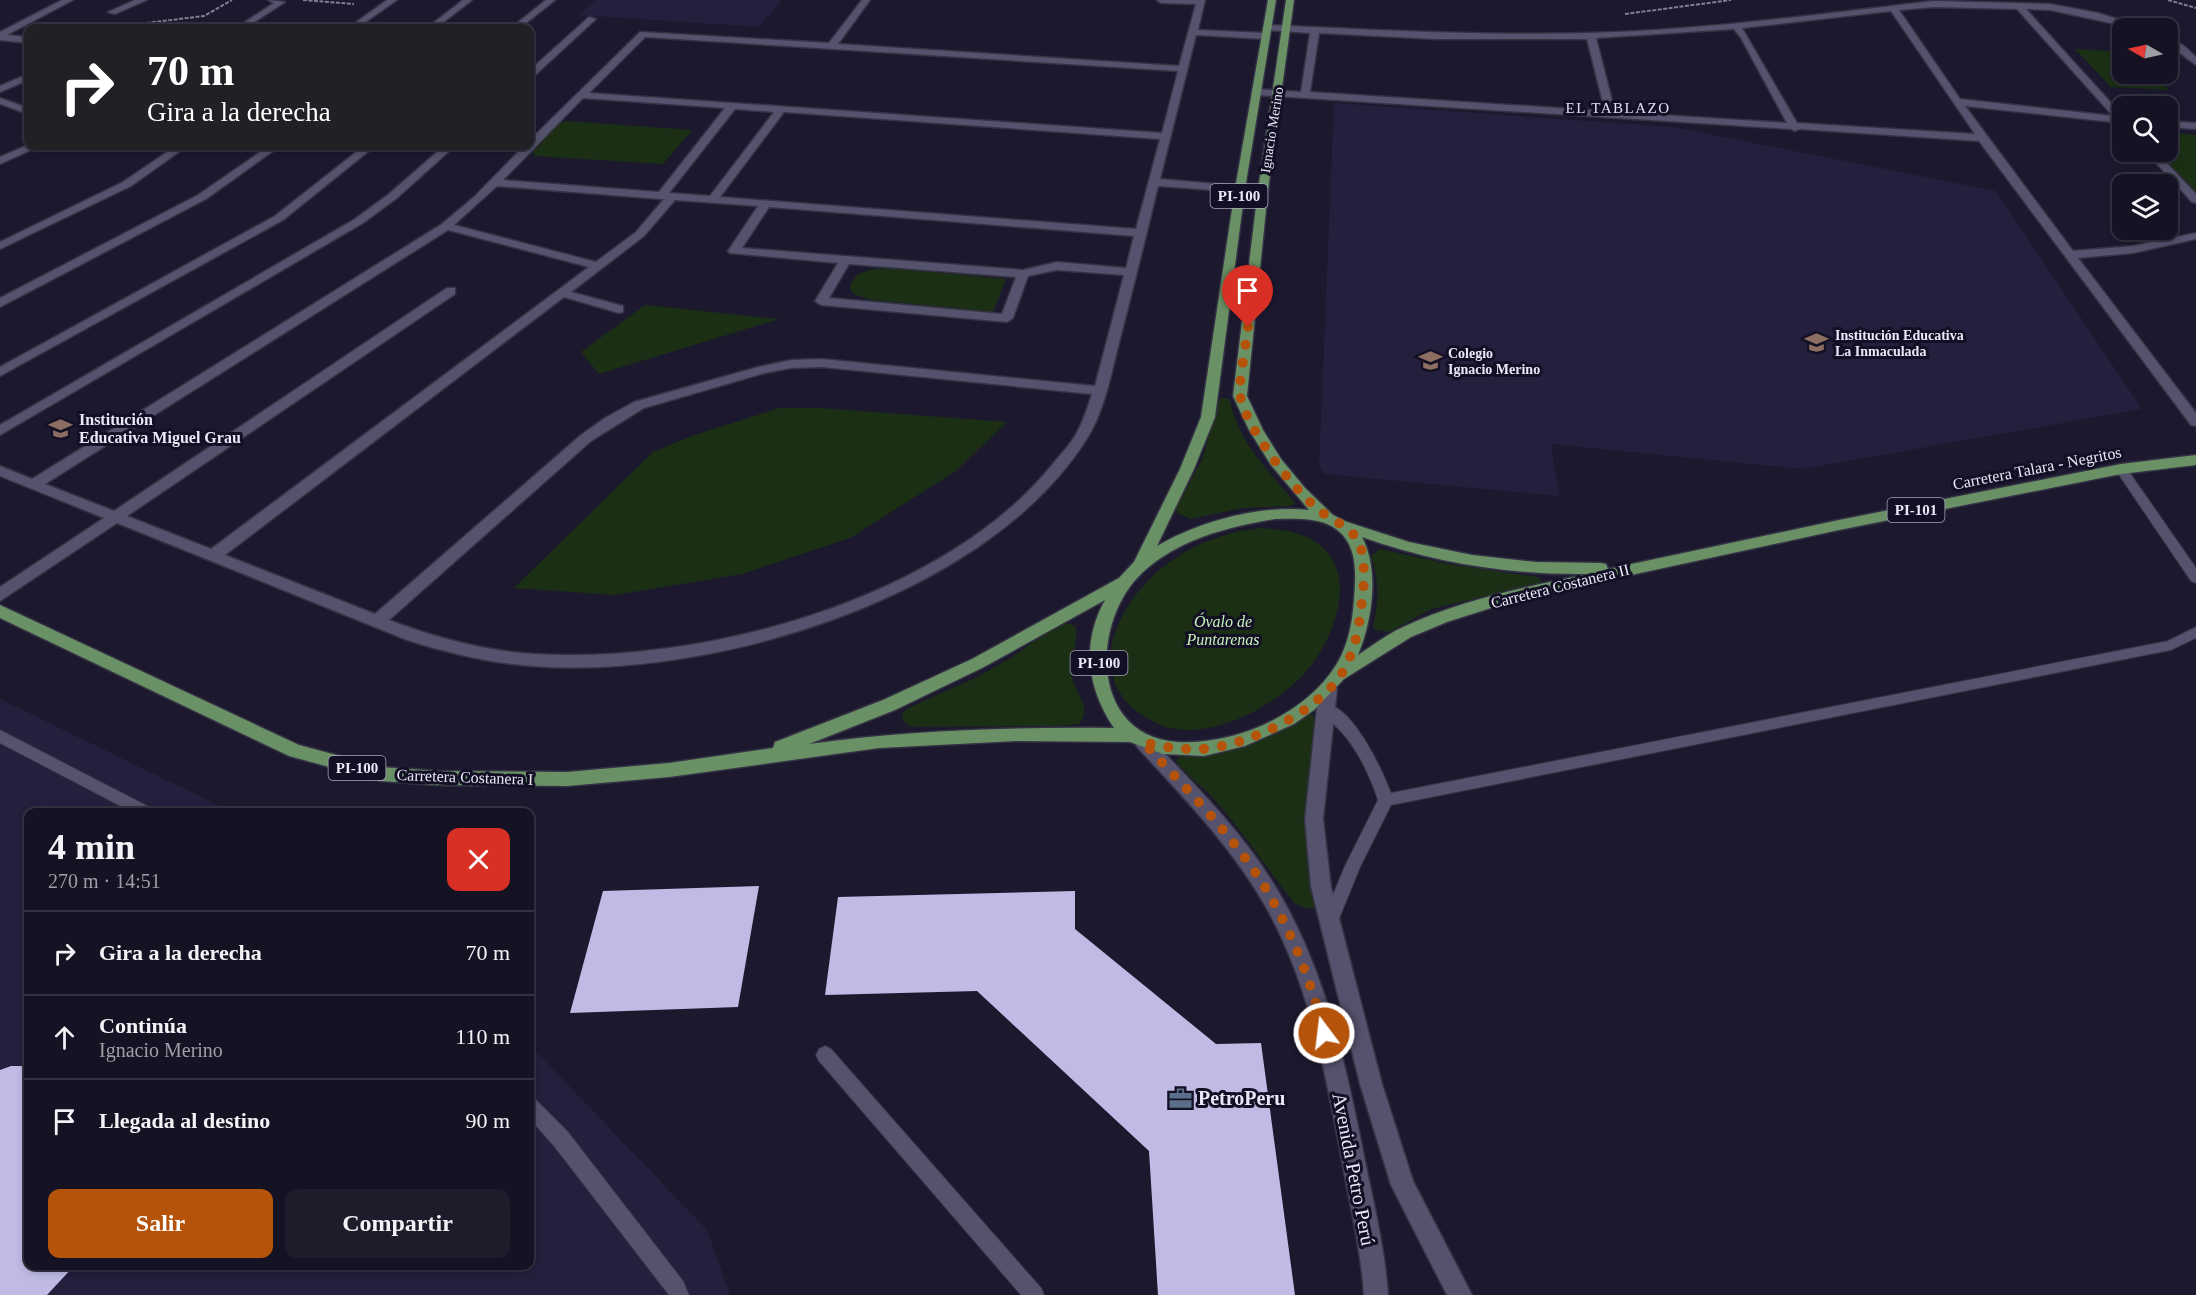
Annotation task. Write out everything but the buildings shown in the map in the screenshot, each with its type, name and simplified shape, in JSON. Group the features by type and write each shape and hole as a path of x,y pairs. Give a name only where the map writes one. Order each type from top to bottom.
{"main road":[{"name":"PI-100","path":"1140,566 1187,469 1208,417 1240,189 1272,0"},
{"name":"Ignacio Merino","path":"1290,0 1263,190 1240,396 1265,448 1309,502 1328,518"},
{"name":"Carretera Talara - Negritos","path":"1638,567 2121,469 2196,460"},
{"name":"PI-100","path":"746,759 879,741 943,736 1139,739 1176,749 1203,749 1235,744 1292,717 1328,689 1342,673 1355,645 1363,593 1360,546 1355,536 1328,518 1304,514 1275,514 1217,526 1188,536 1160,551 1140,566 1119,590 1105,616 1098,649 1100,680 1108,703 1120,724 1139,739"},
{"name":"Carretera Costanera II","path":"1343,526 1393,544 1444,556 1547,568 1638,567"},
{"name":"Carretera Costanera II","path":"1342,673 1405,633 1441,618 1515,595 1638,567"},
{"name":"PI-100","path":"746,759 899,701 978,663 1127,581"},
{"name":"Carretera Costanera I","path":"0,611 296,751 381,774 438,778 567,779 746,759"}],"street":[{"path":"0,36 69,0"},
{"path":"112,12 143,0"},
{"path":"246,24 281,2 272,0"},
{"path":"358,24 393,0"},
{"path":"435,24 468,0"},
{"path":"520,24 551,0"},
{"path":"832,46 866,0"},
{"path":"0,471 413,636 502,657 551,661 672,652 728,644 780,632 891,591 944,564 1029,502 1059,469 1080,440 1100,391 1201,1 1161,0"},
{"path":"1193,32 1267,32 1287,29 1436,36 1591,36 1736,26 1934,4 2018,5 2079,11 2112,20"},
{"path":"2018,5 2112,109"},
{"path":"1894,10 1982,138 2194,417"},
{"path":"534,71 592,19"},
{"path":"1736,26 1745,37 1795,128"},
{"path":"1305,95 1315,31"},
{"path":"534,140 644,34 1184,69"},
{"path":"0,36 24,39"},
{"path":"1591,36 1611,114"},
{"path":"2178,46 2196,62"},
{"path":"0,89 24,79"},
{"path":"1257,92 1795,128 1982,138"},
{"path":"580,95 1166,136"},
{"path":"0,101 24,110"},
{"path":"1957,102 2112,119"},
{"path":"213,556 640,234 732,106"},
{"path":"712,200 781,109"},
{"path":"2178,125 2196,126"},
{"path":"0,161 26,150"},
{"path":"0,246 127,184 176,150"},
{"path":"0,303 202,197 269,150"},
{"path":"0,372 279,218 365,150"},
{"path":"0,431 359,221 393,196 445,150"},
{"path":"34,484 446,226 478,199 524,150"},
{"path":"2160,162 2196,200"},
{"path":"493,182 1140,233"},
{"path":"1154,183 1240,189"},
{"path":"765,204 734,251 1023,274 1057,266 1130,272"},
{"path":"446,226 599,266"},
{"path":"2069,255 2117,253 2150,248 2196,236"},
{"path":"845,261 821,302 1007,318 1023,274"},
{"path":"0,595 451,291"},
{"path":"563,293 619,309"},
{"path":"378,621 586,438 639,405 763,370 792,364 822,363 1100,391"},
{"name":"Avenida Petro Perú","path":"1328,689 1314,819 1321,887 1371,1084 1403,1185 1460,1295"},
{"name":"Avenida Petro Perú","path":"1139,739 1202,806 1242,855 1275,904 1312,988 1341,1100 1367,1231 1376,1295"}],"lane":[{"path":"2121,469 2196,578"},
{"path":"1386,800 2171,645 2196,632"},
{"path":"1326,709 1339,717 1359,741 1376,770 1386,800 1353,866 1330,921"},
{"path":"0,736 138,808"},
{"path":"825,1055 1034,1295"},
{"path":"534,1110 561,1139 676,1288 679,1295"}],"path":[{"path":"143,24 204,16 232,0"},
{"path":"303,0 385,6"},
{"path":"2168,0 2196,8"}],"shaded area":[{"path":"596,0 782,0 759,27 578,15"},
{"name":"Institución Educativa La Inmaculada","path":"1334,103 1673,127 1996,191 2142,409 1803,469 1551,444 1559,496 1325,474 1319,467"},
{"path":"0,699 224,808 24,808 24,1270 534,1270 534,1049 707,1230 730,1295 0,1295"}],"green space":[{"path":"2075,49 2112,51 2112,84 2162,84 2169,90 2111,87"},
{"path":"567,121 692,130 663,164 535,156 531,150 534,150 534,147 558,123"},
{"path":"2178,133 2196,135 2196,202 2178,185 2178,174 2167,174 2156,162 2178,162"},
{"path":"889,268 1006,279 993,312 872,300 853,294 850,288 859,274"},
{"path":"645,305 779,319 599,374 581,352"},
{"path":"1220,398 1230,399 1233,414 1247,442 1295,503 1292,506 1242,508 1191,519 1177,513 1176,506 1202,460"},
{"path":"780,408 821,408 1007,422 956,471 850,538 742,574 615,595 514,588 653,452 692,436"},
{"name":"Óvalo de Puntarenas","path":"1263,528 1294,533 1316,542 1332,559 1338,574 1340,589 1334,621 1313,663 1300,678 1264,706 1221,725 1199,729 1178,729 1158,724 1135,710 1120,692 1112,673 1111,653 1116,632 1125,611 1139,591 1167,564 1192,548 1234,533"},
{"path":"1380,549 1448,564 1537,577 1541,580 1539,584 1431,609 1390,632 1375,630 1373,626 1377,591 1376,573 1371,556"},
{"path":"1067,623 1075,626 1076,630 1072,677 1084,707 1083,718 1079,724 916,727 909,726 902,720 903,713 908,708 975,678 1009,659 1059,624"},
{"path":"1309,714 1316,717 1306,814 1316,897 1314,908 1309,909 1295,904 1222,809 1176,760 1180,756 1252,743"}],"place":[{"name":"Institución Educativa La Inmaculada","path":"1817,343"},
{"name":"Colegio Ignacio Merino","path":"1430,361"},
{"name":"Institución Educativa Miguel Grau","path":"61,428"},
{"name":"PetroPeru","path":"1180,1098"}],"district":[{"name":"EL TABLAZO","path":"1618,108"}],"route":[{"path":"1248,327 1240,396 1252,424 1265,448 1309,502 1355,536 1360,546 1363,593 1355,645 1342,673 1321,697 1273,727 1235,744 1203,749 1176,749 1143,742 1202,806 1242,855 1275,904 1312,988 1324,1033"}]}
